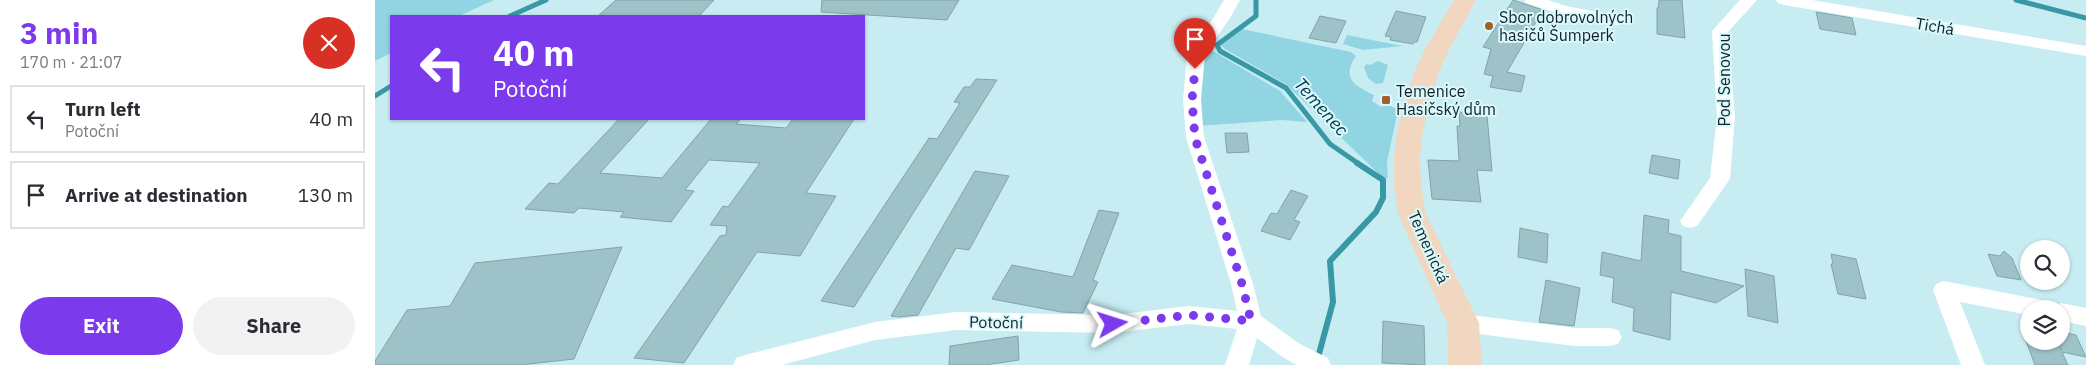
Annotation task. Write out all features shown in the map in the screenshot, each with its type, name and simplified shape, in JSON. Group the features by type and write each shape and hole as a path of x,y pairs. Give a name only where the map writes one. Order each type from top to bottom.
{"street":[{"path":"1232,0 1222,18 1196,54 1192,100 1195,138 1242,284 1251,321 1237,365"},
{"name":"Temenická","path":"1465,0 1434,52 1417,102 1406,151 1407,195 1412,214 1463,323 1465,365"},
{"path":"1532,0 1563,10 1617,20"},
{"name":"Pod Senovou","path":"1690,221 1720,179 1726,117 1720,30 1749,0"},
{"name":"Tichá","path":"1784,0 2086,51"},
{"path":"1973,365 1945,290 2020,305"},
{"path":"2070,314 2086,317"},
{"name":"Potoční","path":"745,365 875,331 956,321 1113,324 1189,315 1251,321"},
{"path":"1251,321 1292,351 1315,363"},
{"path":"1463,323 1575,337 1610,337"}],"shaded area":[{"path":"375,0 494,0 461,15 390,15 390,54 375,61"},
{"path":"1242,29 1351,52 1356,56 1350,70 1352,80 1356,85 1374,95 1372,101 1381,107 1387,104 1396,109 1397,115 1387,162 1388,178 1384,179 1287,85 1221,45"},
{"path":"1347,35 1402,46 1363,50 1343,44"},
{"path":"1202,51 1215,52 1280,91 1307,122 1282,120 1197,126"},
{"path":"1378,61 1388,65 1383,83 1376,84 1368,78 1364,67 1367,64 1370,65"}],"building":[{"path":"616,0 714,0 700,15 599,15"},
{"path":"822,0 959,0 947,20 821,12"},
{"path":"1513,0 1543,10 1507,72 1525,76 1521,92 1490,87 1493,76 1484,74 1491,49 1483,47"},
{"path":"1659,0 1682,0 1685,38 1657,34 1657,8"},
{"path":"1396,11 1426,17 1417,42 1413,44 1390,40 1391,37 1385,36"},
{"path":"1816,12 1852,18 1856,35 1820,29"},
{"path":"1320,16 1346,21 1336,43 1309,38"},
{"path":"976,79 997,80 854,307 821,301 929,138 937,139 960,103 954,102 964,87 970,87"},
{"path":"1459,112 1487,115 1492,171 1477,170 1481,202 1432,199 1428,160 1459,161 1457,126 1460,126"},
{"path":"618,120 648,120 600,173 662,178 710,120 740,120 736,124 786,128 792,120 853,120 806,193 836,196 800,256 757,252 684,363 634,358 720,236 726,235 727,226 710,225 723,206 728,207 760,163 709,160 685,190 694,191 671,222 620,217 624,212 579,208 574,213 525,209 549,183 558,184"},
{"path":"1225,133 1247,133 1249,152 1227,153"},
{"path":"1652,155 1680,160 1678,179 1649,173"},
{"path":"975,171 1009,176 969,250 956,248 918,315 891,316"},
{"path":"1291,190 1308,196 1294,220 1300,222 1290,240 1261,231 1271,213 1277,214"},
{"path":"1099,210 1119,213 1093,280 1098,282 1083,313 1061,312 992,299 1012,265 1073,277"},
{"path":"1644,215 1669,220 1668,233 1681,236 1681,271 1744,286 1716,303 1671,292 1670,340 1633,331 1634,308 1612,302 1614,278 1600,275 1602,252 1641,261"},
{"path":"1520,228 1548,234 1547,263 1518,257"},
{"path":"622,247 574,359 520,365 375,365 375,361 407,310 450,306 475,263"},
{"path":"2004,251 2012,258 2020,280 1997,276 1988,254 2000,256"},
{"path":"1831,254 1856,259 1866,299 1838,294 1831,264 1833,264"},
{"path":"1745,269 1774,276 1778,323 1748,316"},
{"path":"1546,280 1580,288 1574,326 1539,322"},
{"path":"1383,321 1424,326 1425,365 1382,363"},
{"path":"2070,334 2076,335 2086,357 2062,352 2068,365 2035,365 2029,350 2070,350"},
{"path":"1018,336 1019,360 985,365 949,365 950,346"}],"waterway":[{"path":"512,15 546,0"},
{"name":"Temenec","path":"1256,0 1256,16 1217,45 1220,51 1286,88 1330,144 1359,164"},
{"path":"2016,0 2086,18"},
{"path":"375,96 390,87"},
{"name":"Temenec","path":"1316,365 1333,302 1330,261 1376,212 1383,198 1383,180 1357,163"}],"place":[{"name":"Sbor dobrovolných hasičů Šumperk","path":"1489,26"},
{"name":"Temenice Hasičský dům","path":"1386,100"}],"route":[{"path":"1113,324 1189,315 1251,321 1242,284 1195,138 1192,100 1195,69"}]}
